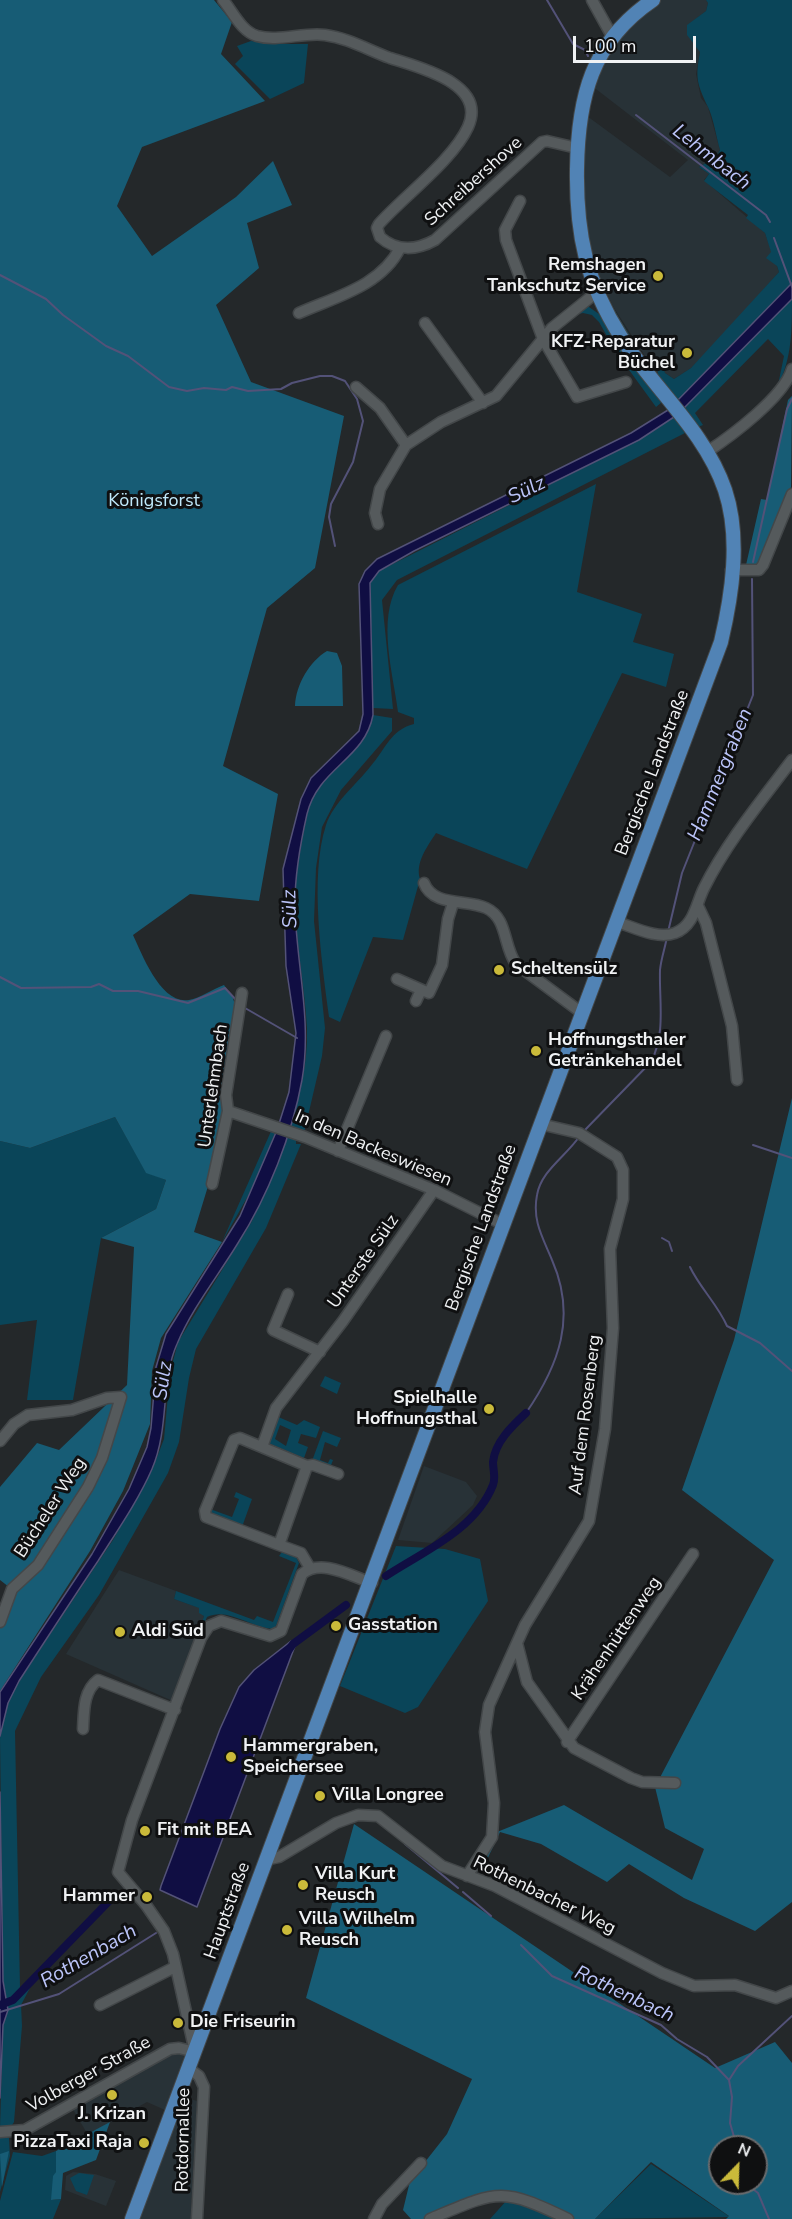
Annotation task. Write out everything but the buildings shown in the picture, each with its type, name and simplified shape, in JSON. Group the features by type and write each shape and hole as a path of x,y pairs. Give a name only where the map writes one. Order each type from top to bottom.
{"main road":[{"name":"Bergische Landstraße","path":"372,1583 408,1476 717,656 729,605 733,539 730,508 722,482 707,452 621,337 597,292 580,238 577,148 580,110 586,86 612,36 630,17 653,0"},
{"name":"Hauptstraße","path":"132,2219 372,1583"}],"street":[{"name":"Schreibershove","path":"223,0 248,32 259,37 323,35 346,39 440,75 465,93 471,116 463,136 377,228 380,237 400,248 423,247 435,240 542,142 547,141 577,148"},
{"path":"592,0 612,36"},
{"path":"520,201 505,230 506,240 543,339 577,397 626,382"},
{"path":"299,314 377,277 393,260 400,248"},
{"path":"378,524 375,513 380,489 406,445 441,422 483,404 502,390 543,339 578,304 597,292"},
{"path":"425,323 483,404"},
{"path":"707,452 742,428 785,383 792,369"},
{"path":"356,387 380,408 406,445"},
{"path":"732,570 759,570 763,565 792,494"},
{"path":"617,922 660,934 673,934 690,920 715,865 792,760"},
{"path":"424,883 426,890 453,903 477,905 497,915 505,931 508,953 516,964 582,1012"},
{"path":"397,979 429,993 442,965 448,919 453,903"},
{"path":"698,906 706,923 732,1026 736,1080"},
{"path":"416,1001 421,990"},
{"name":"Unterlehmbach","path":"212,1184 228,1111 226,1095 242,993"},
{"path":"338,1150 386,1036"},
{"name":"In den Backeswiesen","path":"228,1111 303,1136 435,1190 502,1224"},
{"name":"Auf dem Rosenberg","path":"467,1876 492,1837 494,1803 485,1732 489,1705 538,1602 589,1521 605,1429 613,1328 610,1249 625,1185 621,1162 581,1134 540,1124"},
{"name":"Unterste Sülz","path":"262,1447 276,1408 320,1352 435,1190"},
{"path":"288,1294 273,1330 320,1352"},
{"name":"Bücheler Weg","path":"0,1441 14,1424 28,1415 65,1411 85,1407 106,1398 121,1397 102,1458 88,1487 38,1565 12,1589 0,1622"},
{"path":"310,1568 300,1553 206,1518 205,1511 234,1440 240,1438 307,1466 313,1464 338,1474"},
{"path":"279,1545 307,1466"},
{"name":"Krähenhüttenweg","path":"567,1742 693,1554"},
{"path":"195,2052 164,1931 118,1872 130,1826 201,1638 209,1626 221,1620 270,1636 281,1631 302,1574 310,1568 331,1569 372,1583"},
{"path":"517,1643 527,1682 567,1742 583,1754 631,1778 642,1782 675,1783"},
{"path":"83,1729 84,1705 92,1685 98,1680 175,1710"},
{"name":"Rothenbacher Weg","path":"266,1860 279,1857 336,1823 358,1815 369,1814 383,1818 442,1866 495,1886 662,1973 694,1986 735,1985 776,1998 792,1991"},
{"path":"100,2005 175,1967"},
{"name":"Volberger Straße","path":"2,2132 25,2130 170,2049 179,2048 195,2052"},
{"name":"Rotdornallee","path":"188,2068 199,2076 204,2087 197,2219"},
{"path":"374,2219 382,2204 421,2163"},
{"path":"430,2219 474,2199 499,2194 534,2204 568,2219"}],"shaded area":[{"path":"659,0 706,0 708,3 706,11 688,25 700,52 696,74 701,98 708,107 720,150 716,157 699,167 709,174 704,180 765,233 779,272 709,351 691,368 674,379 665,373 662,365 658,376 614,308 599,278 589,245 585,213 584,161 587,116 670,177 688,160 592,86 601,62 627,25"},
{"path":"706,0 792,0 792,283 677,401 658,376 658,370 662,364 665,373 674,379 691,368 779,272 777,266 766,258 771,252 765,233 746,218 748,215 704,181 709,174 699,167 716,157 720,150 712,117 698,81 700,52 687,35 687,25 706,11 708,3"},
{"path":"251,41 308,44 304,83 270,99 235,64 243,56 237,46"},
{"path":"589,97 592,97 587,119 586,129"},
{"path":"587,234 603,288 644,357 640,357 625,334 590,261"},
{"path":"792,299 789,354 778,385 784,356 768,339 695,413 703,425 698,427 683,409"},
{"path":"584,307 589,307 599,314 615,341 662,402 656,407 616,352 599,322 592,315 583,313 574,315"},
{"path":"674,417 685,433 397,580 382,600 393,709 373,708 370,583 379,571 638,440"},
{"path":"596,484 577,592 642,614 633,642 674,654 666,687 622,673 527,869 436,833 420,861 420,879 403,940 373,937 340,1022 329,1017 318,920 318,869 326,825 339,802 394,735 414,724 414,718 398,712 388,647 388,614 398,585"},
{"path":"373,715 392,718 392,731 341,790 322,827 316,868 314,921 325,1028 322,1056 304,1133 289,1128 297,1104 307,1041 295,910 300,850 312,799 320,786 361,743"},
{"path":"115,1117 146,1172 166,1180 156,1209 101,1238 73,1400 27,1400 37,1320 0,1325 0,1141 30,1148"},
{"path":"272,1129 276,1130 257,1180 222,1242"},
{"path":"288,1135 296,1138 296,1144 301,1144 266,1228 196,1349 179,1442 168,1473 99,1595 41,1677 15,1731 20,1988 26,1982 31,1986 21,2005 22,2026 14,2122 11,2127 0,2128 3,2024 8,2010 3,1981 0,1737 8,1703 19,1681 113,1540 152,1470 164,1439 170,1373 178,1342 252,1221"},
{"path":"325,1376 341,1383 337,1394 320,1386"},
{"path":"276,1416 297,1425 304,1420 320,1427 316,1438 301,1434 298,1443 308,1447 304,1458 268,1443","holes":["280,1425 291,1430 286,1446 275,1439"]},
{"path":"323,1431 341,1438 337,1447 325,1442 320,1460 328,1463 330,1459 333,1460 330,1468 312,1461"},
{"path":"424,1466 466,1482 477,1496 473,1505 432,1543 398,1540"},
{"path":"236,1492 252,1499 242,1527 212,1515 210,1509 232,1517 239,1499 234,1497"},
{"path":"396,1546 445,1549 480,1559 488,1601 418,1707 405,1713 340,1686"},
{"path":"282,1552 295,1555 299,1563 276,1626 273,1629 265,1628 231,1616 207,1617 183,1677 204,1616 199,1613 199,1608 174,1599 176,1591 254,1620 257,1616 273,1622 296,1563 279,1556"},
{"path":"119,1570 176,1591 174,1599 200,1608 204,1616 175,1702 66,1654"},
{"path":"173,2051 186,2057 165,2110 147,2102 88,2135 71,2106"},
{"path":"184,2097 197,2101 191,2208 194,2209 193,2219 139,2219"},
{"path":"0,2135 9,2138 10,2156 0,2192"},
{"path":"56,2151 52,2200 61,2199 53,2219 0,2219 0,2201 13,2152 42,2156"},
{"path":"651,2164 730,2217 595,2219"},
{"path":"73,2172 95,2174 116,2181 106,2206 65,2190 66,2176"},
{"path":"79,2173 94,2175 87,2195 76,2191 70,2178"},
{"path":"507,2200 558,2219 490,2219"}],"green space":[{"name":"Königsforst","path":"0,0 214,0 232,22 221,54 265,101 142,147 117,206 152,256 236,197 273,161 292,205 247,223 259,268 216,305 251,382 344,416 315,568 267,608 223,766 278,794 259,901 190,894 133,935 154,977 170,995 189,1000 224,985 233,998 236,1009 216,1160 194,1232 222,1242 161,1338 152,1371 150,1424 123,1491 90,1551 0,1691 0,1612 9,1587 0,1580 0,1487 37,1443 59,1450 127,1385 134,1247 101,1238 156,1209 166,1180 146,1173 115,1117 30,1148 0,1141"},
{"path":"792,396 791,487 774,536 759,565 746,565 761,499 767,500 788,400"},
{"path":"327,651 337,653 342,666 343,706 295,706 298,690 305,674"},
{"path":"792,1098 792,1902 755,1931 684,1898 629,1864 607,1882 541,1844 500,1832 484,1866 478,1862 497,1832 564,1805 692,1880 704,1849 665,1828 655,1787 774,1560 682,1490 734,1340"},
{"path":"354,1824 715,2068 775,2042 792,2063 792,2219 726,2219 729,2216 651,2162 595,2219 572,2219 507,2200 484,2200 442,2219 411,2219 403,2210 410,2181 447,2134 472,2079 306,1998"},
{"path":"110,2122 96,2160 63,2173 61,2199 51,2200 53,2176 56,2172 56,2151"},
{"path":"9,2151 2,2187 0,2154"}],"water":[{"path":"792,283 792,299 683,409 677,401"},
{"name":"Sülz","path":"668,410 674,417 639,440 414,551 379,571 370,583 373,715 361,743 321,785 313,798 307,814 298,862 295,910 305,1016 305,1058 292,1122 278,1164 249,1225 198,1305 177,1344 168,1374 161,1437 152,1469 120,1527 19,1681 8,1703 0,1736 0,1692 92,1554 129,1489 147,1447 151,1428 156,1367 166,1334 240,1216 277,1130 289,1092 296,1033 286,966 283,869 301,799 311,778 359,731 363,714 359,584 365,571 377,559 631,433"},
{"name":"Hammergraben, Speichersee","path":"291,1641 295,1646 197,1907 160,1890 161,1886 220,1729 239,1687 254,1670"},
{"path":"0,1792 3,1981 8,2010 3,2025 0,2098"}],"waterway":[{"name":"Lehmbach","path":"547,0 573,44 585,50 588,56"},
{"name":"Lehmbach","path":"636,115 766,215 770,222"},
{"name":"Lehmbach","path":"774,238 792,287"},
{"path":"0,275 46,299 63,315 106,346 128,356 169,387 187,391 204,388 226,390 232,387 248,391 281,389 292,383 320,376 332,376 345,381 357,399 363,421 353,462 331,504 329,517 335,546"},
{"name":"Hammergraben","path":"753,562 787,409 792,399"},
{"name":"Hammergraben","path":"668,932 682,873 753,695 752,579"},
{"path":"583,1132 651,1062 656,1051 661,1017 660,970 667,937"},
{"path":"0,977 21,988 91,987 99,984 113,991 138,991 188,1003 225,988 237,1001"},
{"path":"245,1008 297,1038"},
{"name":"Hammergraben","path":"526,1413 548,1377 561,1340 563,1321 563,1301 559,1281 537,1221 537,1195 543,1178 579,1137"},
{"path":"753,1145 792,1158"},
{"path":"662,1238 669,1242 672,1251"},
{"path":"690,1267 727,1326 760,1343 792,1371"},
{"name":"Hammergraben","path":"386,1576 447,1538 474,1515 485,1501 493,1485 493,1462 497,1448 510,1429 526,1413"},
{"name":"Hammergraben","path":"288,1651 293,1644 346,1605"},
{"name":"Rothenbach","path":"405,1844 458,1888"},
{"name":"Rothenbach","path":"463,1892 491,1916"},
{"path":"0,2005 13,2000 112,1898"},
{"name":"Rothenbach","path":"0,2012 59,1994 156,1933"},
{"name":"Rothenbach","path":"521,1945 552,1976 661,2025 677,2039 707,2057 729,2080 738,2066 792,2016"},
{"path":"729,2080 732,2097 730,2123 734,2135"},
{"path":"759,2195 769,2219"}],"place":[{"name":"Remshagen Tankschutz Service","path":"658,276"},
{"name":"KFZ-Reparatur Büchel","path":"687,353"},
{"name":"Scheltensülz","path":"499,970"},
{"name":"Hoffnungsthaler Getränkehandel","path":"536,1051"},
{"name":"Spielhalle Hoffnungsthal","path":"489,1409"},
{"name":"Gasstation","path":"336,1626"},
{"name":"Aldi Süd","path":"120,1632"},
{"name":"Hammergraben, Speichersee","path":"231,1757"},
{"name":"Villa Longree","path":"320,1796"},
{"name":"Fit mit BEA","path":"145,1831"},
{"name":"Villa Kurt Reusch","path":"303,1885"},
{"name":"Hammer","path":"147,1897"},
{"name":"Villa Wilhelm Reusch","path":"287,1930"},
{"name":"Die Friseurin","path":"178,2023"},
{"name":"J. Krizan","path":"112,2095"},
{"name":"PizzaTaxi Raja","path":"144,2143"}]}
